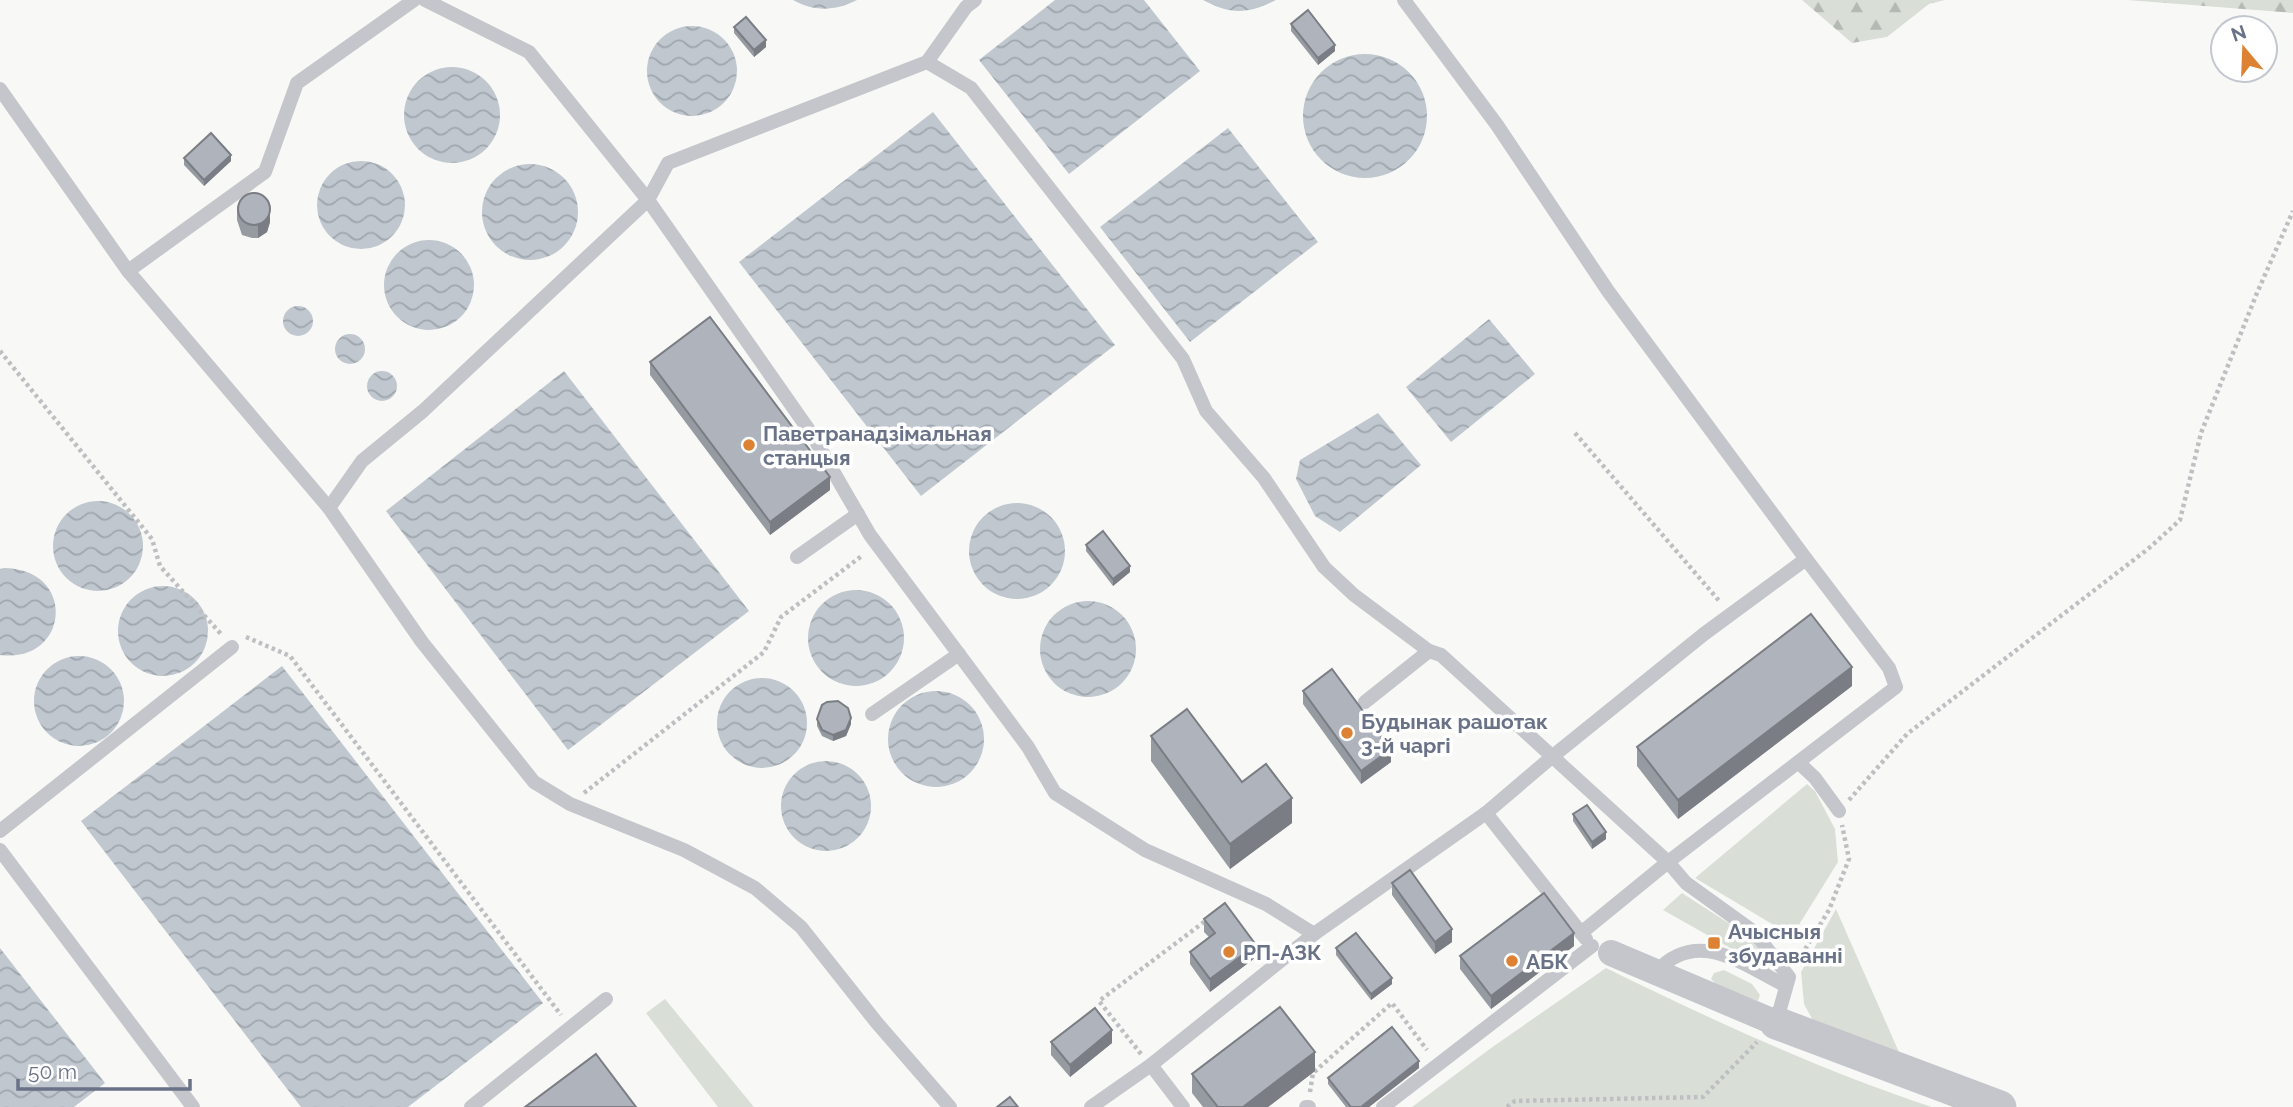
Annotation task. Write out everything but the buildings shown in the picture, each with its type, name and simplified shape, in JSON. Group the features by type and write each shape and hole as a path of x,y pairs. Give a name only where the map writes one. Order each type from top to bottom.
{"street":[{"path":"1601,949 1776,1023 2000,1107"}],"lane":[{"path":"128,271 265,172 298,82 414,0"},
{"path":"425,0 529,52 648,200 811,433 877,544 1028,747 1055,793 1145,850 1266,904 1314,934"},
{"path":"329,508 362,461 423,411 648,200 668,163 927,62 966,7 975,0"},
{"path":"1404,0 1497,125 1608,291 1889,667 1896,687 1668,862 1581,933"},
{"path":"927,62 971,88 1183,359 1206,411 1264,478 1324,567 1354,595 1429,651 1441,655 1668,862 1686,883 1754,932 1787,981 1776,1023"},
{"path":"0,89 128,271 329,508 422,642 534,782 570,804 684,850 755,888 801,927 877,1023 950,1107"},
{"path":"797,557 858,514"},
{"path":"1091,1107 1151,1065 1314,934 1486,813 1731,614 1806,559"},
{"path":"0,831 232,647"},
{"path":"1365,702 1429,651"},
{"path":"872,714 959,654"},
{"path":"1799,763 1815,778 1839,811"},
{"path":"1383,1107 1601,949 1581,933 1486,813"},
{"path":"0,849 193,1107"},
{"path":"1657,971 1686,950 1719,952 1787,981"},
{"path":"471,1107 606,999"},
{"path":"1151,1065 1183,1107"}],"path":[{"path":"1787,981 1829,911 1849,859 1839,811 1907,734 2148,550 2179,520 2202,433 2257,293 2293,211"},
{"path":"0,351 152,539 160,566 232,647 246,637 290,656 570,1027"},
{"path":"1575,433 1731,614"},
{"path":"570,804 764,652 781,617 877,544"},
{"path":"1151,1065 1099,1001 1209,918"},
{"path":"1308,1107 1313,1073 1392,1003 1438,1065"},
{"path":"1507,1107 1515,1101 1703,1097 1776,1023"}],"green space":[{"path":"1802,0 1945,0 1929,4 1887,37 1852,43"},
{"path":"2127,0 2293,0 2293,13"},
{"path":"1807,784 1815,791 1835,829 1838,862 1792,936 1695,878"},
{"path":"1682,893 1750,937 1771,971 1663,910"},
{"path":"1836,909 1902,1059 1816,1026 1804,1004 1801,972"},
{"path":"1606,968 1767,1043 1890,1093 1932,1107 1412,1107"},
{"path":"1724,970 1752,984 1760,995 1758,1001 1716,984 1711,979 1714,973"},
{"path":"665,999 754,1107 718,1107 646,1013"}],"water":[{"path":"793,0 857,0 825,9 809,7"},
{"path":"1055,0 1144,0 1200,71 1069,174 979,60"},
{"path":"1203,0 1276,0 1240,11 1222,8"},
{"path":"692,26 717,34 729,46 737,71 729,96 717,108 692,116 667,108 655,96 647,71 655,46 667,34"},
{"path":"1365,54 1389,58 1409,72 1423,92 1427,116 1423,140 1409,160 1389,174 1365,178 1341,174 1321,160 1307,140 1303,116 1307,92 1321,72 1341,58"},
{"path":"452,67 470,71 486,81 496,97 500,115 496,133 486,149 470,159 452,163 434,159 418,149 408,133 404,115 408,97 418,81 434,71"},
{"path":"933,112 1115,345 921,496 739,262"},
{"path":"1228,128 1318,242 1190,342 1100,227"},
{"path":"352,161 370,161 386,168 398,180 405,196 405,214 398,230 386,242 370,249 352,249 336,242 324,230 317,214 317,196 324,180 336,168"},
{"path":"530,164 548,168 564,178 574,194 578,212 574,230 564,246 548,256 530,260 512,256 496,246 486,230 482,212 486,194 496,178 512,168"},
{"path":"429,240 454,248 466,260 474,285 466,310 454,322 429,330 404,322 392,310 384,285 392,260 404,248"},
{"path":"298,306 309,310 313,321 309,332 298,336 287,332 283,321 287,310"},
{"path":"1489,319 1535,374 1451,442 1406,387"},
{"path":"350,334 361,338 365,349 361,360 350,364 339,360 335,349 339,338"},
{"path":"382,371 393,375 397,386 393,397 382,401 371,397 367,386 371,375"},
{"path":"564,371 749,611 568,750 386,511"},
{"path":"1378,413 1421,465 1340,532 1315,516 1296,479 1300,460"},
{"path":"98,501 123,509 135,521 143,546 135,571 123,583 98,591 73,583 61,571 53,546 61,521 73,509"},
{"path":"1017,503 1035,507 1051,517 1061,533 1065,551 1061,569 1051,585 1035,595 1017,599 999,595 983,585 973,569 969,551 973,533 983,517 999,507"},
{"path":"0,569 28,572 44,583 53,598 56,615 51,632 40,645 23,654 0,655"},
{"path":"163,586 188,594 200,606 208,631 200,656 188,668 163,676 138,668 126,656 118,631 126,606 138,594"},
{"path":"856,590 874,594 890,604 900,620 904,638 900,656 890,672 874,682 856,686 838,682 822,672 812,656 808,638 812,620 822,604 838,594"},
{"path":"1088,601 1106,605 1122,615 1132,631 1136,649 1132,667 1122,683 1106,693 1088,697 1070,693 1054,683 1044,667 1040,649 1044,631 1054,615 1070,605"},
{"path":"79,656 104,664 116,676 124,701 116,726 104,738 79,746 54,738 42,726 34,701 42,676 54,664"},
{"path":"282,666 543,1003 408,1107 301,1107 81,821"},
{"path":"762,678 787,686 799,698 807,723 799,748 787,760 762,768 737,760 725,748 717,723 725,698 737,686"},
{"path":"936,691 954,695 970,705 980,721 984,739 980,757 970,773 954,783 936,787 918,783 902,773 892,757 888,739 892,721 902,705 918,695"},
{"path":"826,761 843,765 858,774 867,789 871,806 867,823 858,838 843,847 826,851 809,847 794,838 785,823 781,806 785,789 794,774 809,765"},
{"path":"0,948 105,1083 74,1107 0,1107"}],"place":[{"name":"Паветранадзімальная станцыя","path":"749,445"},
{"name":"Будынак рашотак 3-й чаргі","path":"1347,733"},
{"name":"Ачысныя збудаванні","path":"1714,943"},
{"name":"РП-АЗК","path":"1229,952"},
{"name":"АБК","path":"1512,961"}]}
